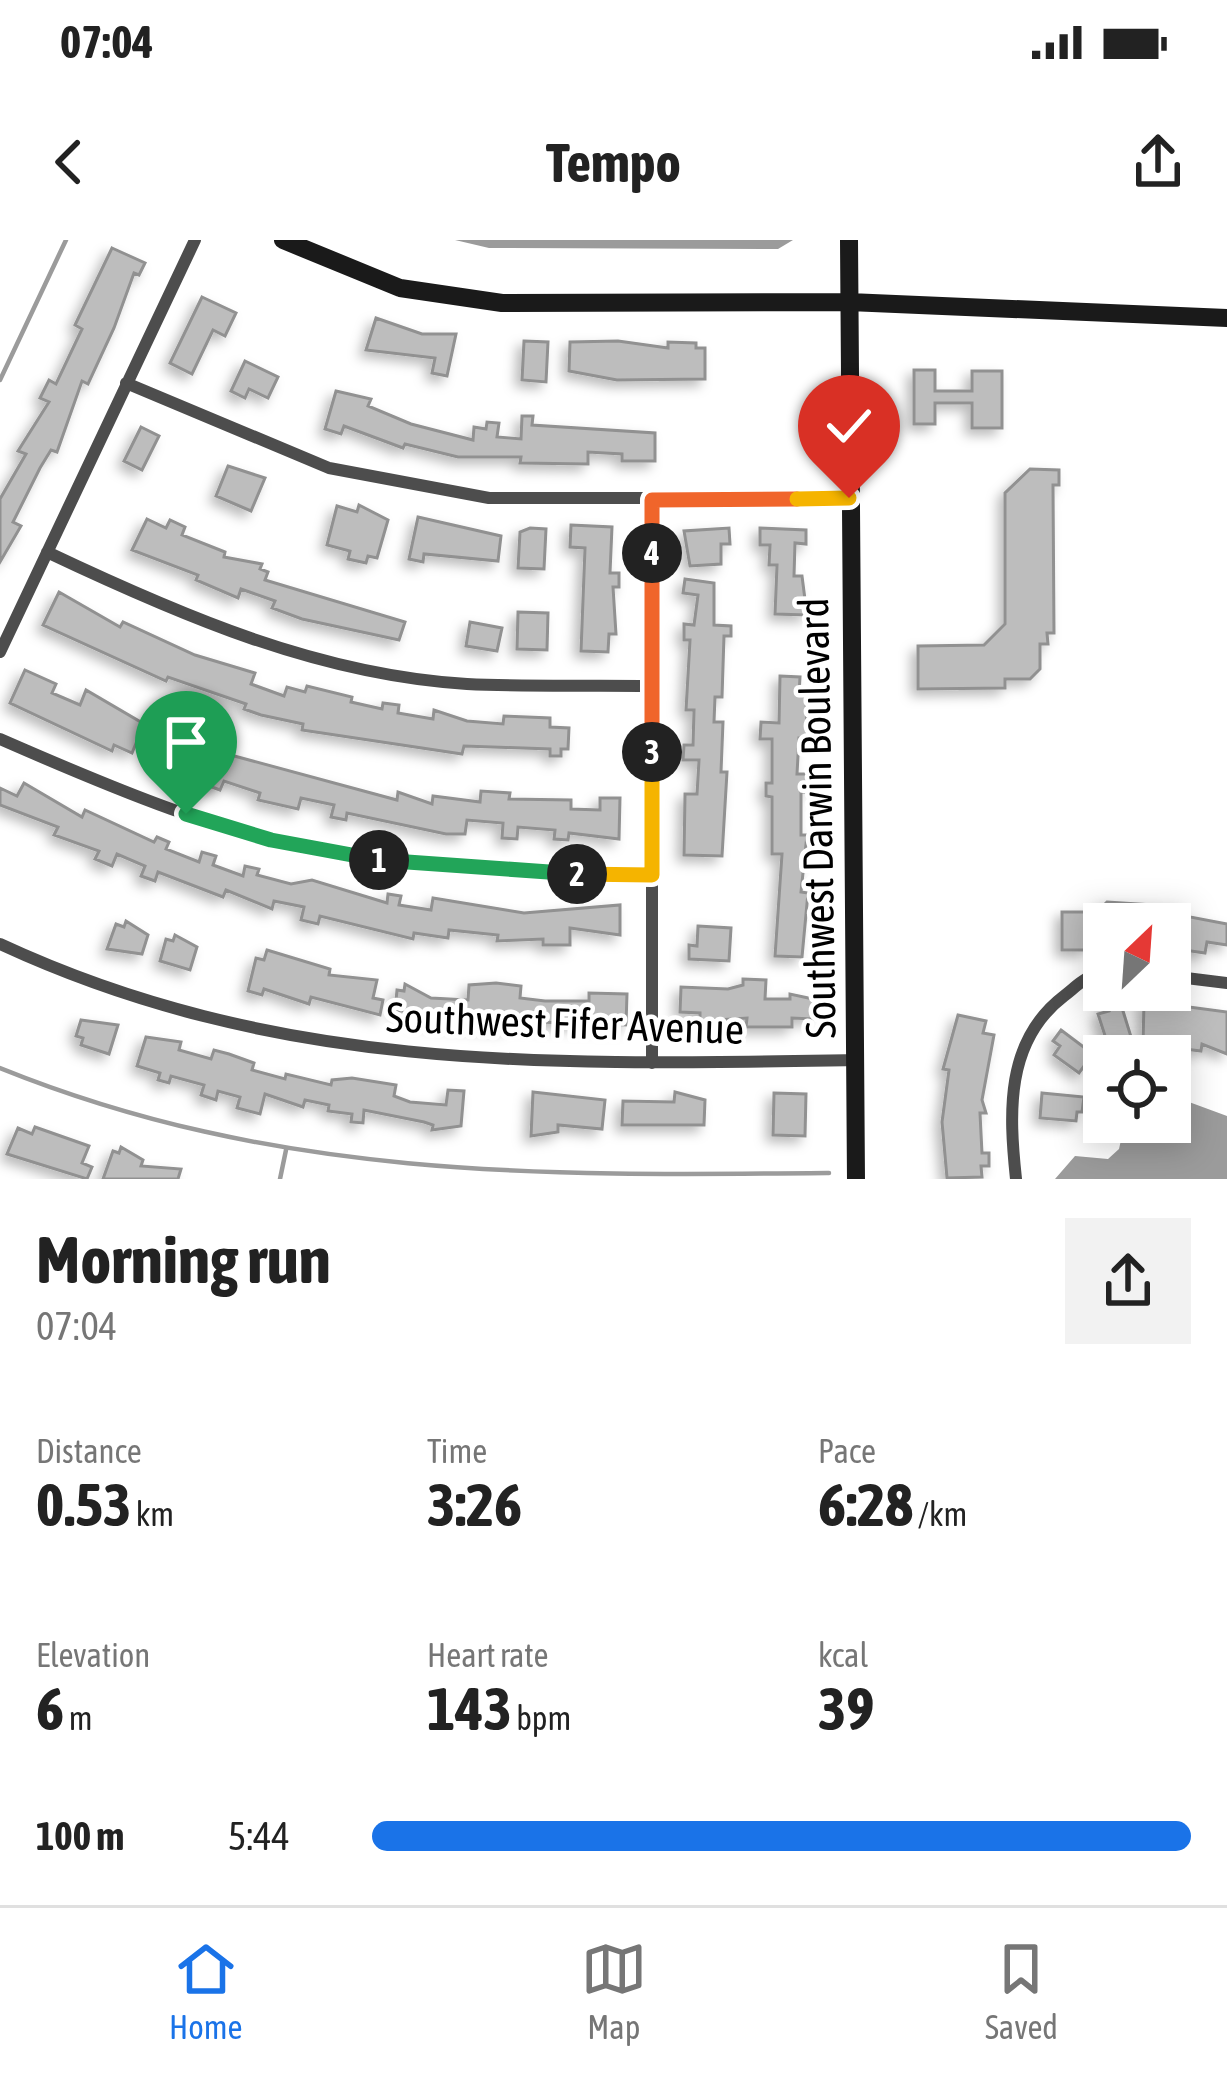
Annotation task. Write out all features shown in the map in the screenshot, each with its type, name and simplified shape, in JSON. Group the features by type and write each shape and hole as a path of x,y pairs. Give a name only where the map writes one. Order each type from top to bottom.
{"street":[{"path":"0,652 195,240"},
{"path":"283,240 400,288 502,303 849,302 1227,318"},
{"name":"Southwest Darwin Boulevard","path":"849,240 856,1179"},
{"path":"126,383 274,448 382,480 489,498 849,498"},
{"path":"652,500 652,1064"},
{"path":"47,552 163,607 325,660 463,683 651,686"},
{"path":"0,739 186,814 348,856 492,872 652,875"},
{"name":"Southwest Fifer Avenue","path":"0,944 187,1011 380,1052 532,1063 857,1060"},
{"path":"1191,979 1227,983"},
{"path":"1016,1179 1009,1109 1021,1051 1051,1006 1083,982"}],"shaded area":[{"path":"455,240 793,240 778,249 489,248"},
{"path":"1191,1103 1227,1116 1227,1179 1055,1179 1075,1156 1108,1159 1120,1143 1191,1143"}],"building":[{"path":"112,248 145,263 139,275 134,273 88,384 82,381 57,452 51,450 13,522 21,526 0,562 0,499 26,454 18,451 49,402 40,398 49,380 56,384 82,329 75,325"},
{"path":"202,297 236,313 225,336 213,330 192,374 170,363"},
{"path":"376,318 422,334 456,334 447,376 432,373 435,358 366,350"},
{"path":"524,341 548,342 546,382 522,380"},
{"path":"618,341 668,348 668,342 696,343 696,348 705,348 705,379 617,380 569,371 570,342"},
{"path":"245,361 278,377 268,398 249,389 245,398 231,391"},
{"path":"914,370 935,370 935,391 972,391 972,371 1002,371 1002,428 972,428 972,403 935,403 935,424 914,424"},
{"path":"336,391 371,399 368,406 411,424 473,440 474,427 486,429 487,422 499,423 497,437 521,439 522,416 533,416 532,425 655,433 655,461 622,461 622,454 588,452 588,464 520,463 521,457 458,457 405,444 403,448 344,426 341,434 325,429"},
{"path":"141,427 159,436 142,470 124,461"},
{"path":"228,466 265,478 251,511 216,496"},
{"path":"1030,469 1059,470 1059,485 1053,485 1054,633 1047,633 1048,644 1040,644 1040,669 1030,679 1005,679 1005,688 918,689 918,646 984,645 1005,624 1005,493"},
{"path":"359,505 388,520 377,558 368,556 366,563 348,559 350,551 327,545 337,506 357,512"},
{"path":"418,517 501,536 498,561 424,554 423,562 409,559"},
{"path":"147,519 166,528 170,520 185,527 182,535 225,552 224,557 262,564 260,569 268,572 265,580 405,622 399,640 302,619 272,608 275,601 241,589 238,598 196,580 198,575 132,550"},
{"path":"571,525 612,527 610,573 619,573 619,587 613,587 616,634 609,634 608,652 581,651 585,548 570,547"},
{"path":"729,528 730,544 721,544 721,564 690,566 684,531"},
{"path":"760,528 806,530 806,544 795,543 794,576 802,576 807,615 775,614 777,565 769,565 770,545 760,545"},
{"path":"546,529 544,569 518,568 520,532"},
{"path":"685,579 714,583 714,625 731,626 731,636 724,636 722,697 715,697 714,722 723,722 721,772 727,772 722,856 684,855 685,794 697,794 699,760 683,760 684,745 693,745 694,710 686,710 690,640 684,640 684,624 694,625 698,595 683,593"},
{"path":"59,592 120,627 123,622 195,655 255,673 251,684 284,696 287,687 305,692 307,686 382,709 383,703 399,705 398,713 433,719 434,710 467,721 503,724 504,716 550,718 550,727 569,728 568,749 561,749 561,756 550,756 550,749 464,746 462,754 302,730 303,724 261,715 244,709 246,704 168,677 166,681 43,625"},
{"path":"518,612 548,613 547,650 517,649"},
{"path":"470,622 502,628 497,651 466,646"},
{"path":"25,670 56,684 52,693 80,705 86,690 144,724 132,753 114,745 112,751 10,703"},
{"path":"780,676 800,677 799,695 806,695 807,738 799,738 797,774 807,774 806,792 801,792 801,835 807,835 801,892 808,893 802,957 775,956 782,854 772,854 772,797 766,796 766,783 772,783 772,739 760,739 761,722 779,723"},
{"path":"201,747 397,800 398,792 432,804 433,796 480,802 481,791 510,793 509,799 571,800 571,809 600,810 600,798 620,798 619,839 569,833 568,840 554,839 555,830 518,827 517,839 502,838 503,823 467,820 465,834 446,834 347,813 346,820 331,817 334,805 301,798 298,809 258,800 260,793 224,781 220,790 190,779"},
{"path":"24,783 82,817 85,810 154,842 157,837 169,842 166,849 199,862 202,852 216,856 213,865 243,876 245,866 259,869 257,875 291,884 312,880 387,903 388,894 401,896 399,905 431,910 433,898 524,913 620,905 620,935 570,928 570,945 543,945 543,939 497,941 498,935 449,930 448,938 414,933 413,939 320,916 318,924 301,920 304,907 274,901 272,909 226,890 223,897 158,872 155,881 141,876 145,866 117,854 112,866 95,859 99,851 54,835 58,827 0,805 0,788 17,796"},
{"path":"1062,912 1083,912 1083,950 1062,950"},
{"path":"1191,917 1227,924 1227,945 1207,942 1205,953 1191,951"},
{"path":"126,921 148,935 142,954 107,949 116,924 124,927"},
{"path":"698,926 731,928 729,961 689,959 689,945 697,946"},
{"path":"175,935 197,947 190,970 160,961 166,939 173,941"},
{"path":"267,950 330,969 329,975 377,980 373,998 383,1000 380,1015 311,997 309,1004 264,989 262,995 248,991 256,958 264,960"},
{"path":"743,979 766,980 765,999 790,999 790,994 813,999 813,1019 792,1018 792,1027 746,1027 747,1018 700,1021 700,1013 680,1012 681,987 728,989 743,985"},
{"path":"405,984 431,998 468,1000 469,985 521,986 520,998 545,1001 589,1001 589,993 627,994 626,1025 507,1021 506,1027 415,1019 415,1013 395,1010 397,990 404,991"},
{"path":"1191,1007 1227,1012 1227,1054 1202,1044 1201,1051 1191,1050 1191,1035 1143,1035 1144,1011 1191,1011"},
{"path":"1123,1011 1130,1035 1105,1035 1098,1014"},
{"path":"958,1015 986,1021 983,1033 994,1035 982,1100 986,1113 980,1113 982,1153 989,1153 989,1166 981,1166 982,1177 947,1178 942,1122 949,1070 943,1069"},
{"path":"81,1020 118,1025 109,1054 81,1045 83,1038 76,1036"},
{"path":"1061,1030 1083,1046 1079,1073 1054,1055 1060,1046 1053,1041"},
{"path":"146,1037 181,1042 179,1050 211,1059 214,1050 229,1054 254,1063 252,1070 285,1079 286,1074 331,1085 332,1080 352,1078 396,1085 394,1096 410,1102 446,1105 448,1090 464,1091 461,1126 432,1130 433,1125 424,1122 364,1110 363,1123 351,1122 352,1114 328,1111 329,1105 305,1100 303,1107 265,1094 260,1114 237,1108 240,1097 218,1091 216,1100 201,1095 204,1085 171,1076 169,1083 158,1080 160,1073 137,1066"},
{"path":"533,1092 605,1100 602,1129 558,1125 558,1132 531,1136"},
{"path":"675,1092 705,1100 704,1125 622,1125 623,1101 674,1102"},
{"path":"774,1093 806,1094 805,1136 773,1135"},
{"path":"1042,1093 1083,1097 1076,1121 1040,1118"},
{"path":"35,1127 89,1146 82,1163 92,1167 87,1179 7,1154 18,1128 32,1134"},
{"path":"121,1147 143,1160 141,1166 181,1169 178,1179 103,1179 113,1151 119,1153"}],"waterway":[{"path":"0,380 66,240"},
{"path":"0,1068 103,1105 205,1132 307,1151 512,1170 829,1173"},
{"path":"280,1179 286,1150"}],"route":[{"path":"186,814 271,840 348,856 492,872 652,875 652,500 849,498"}]}
